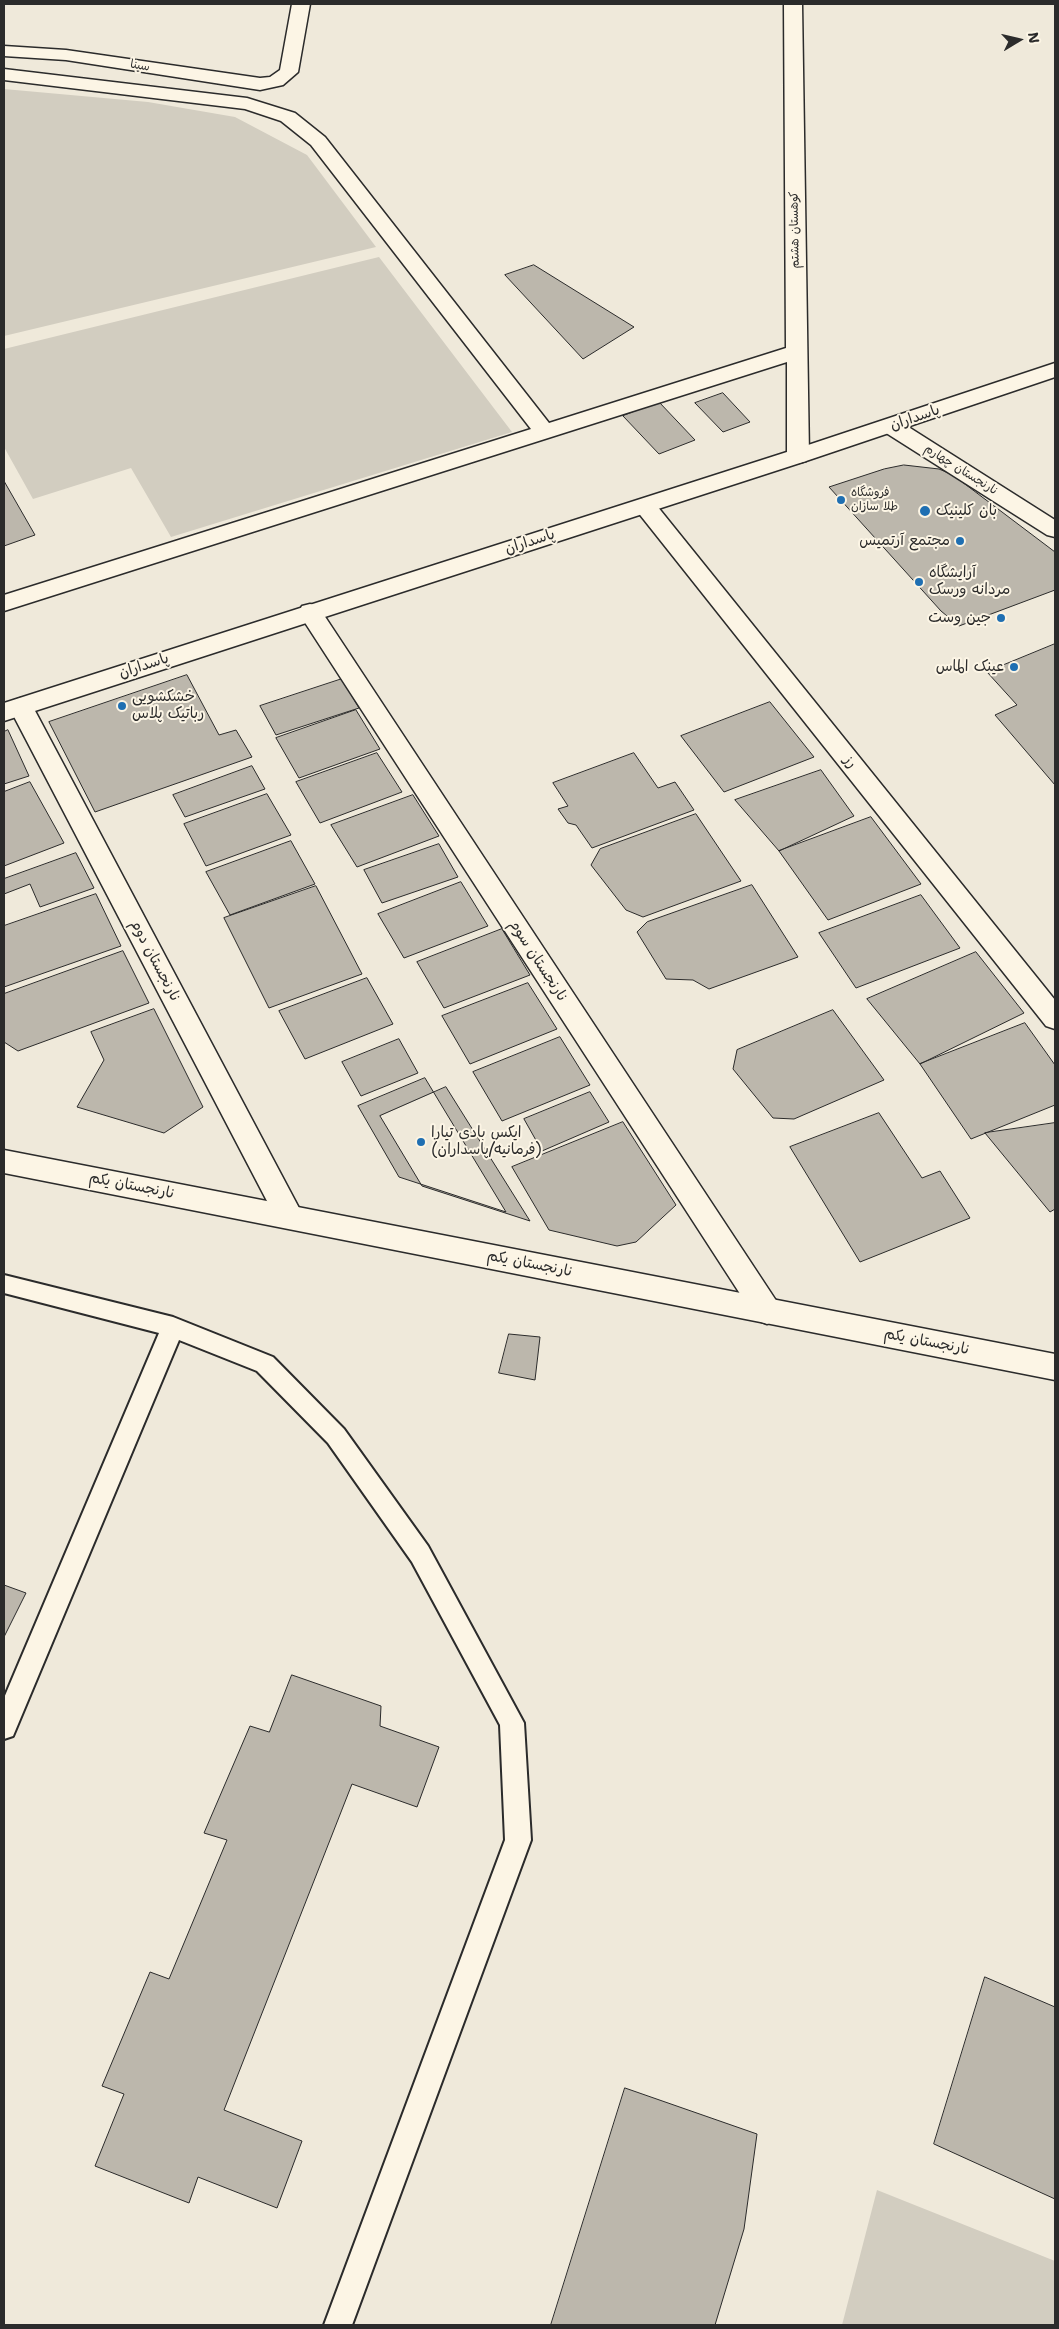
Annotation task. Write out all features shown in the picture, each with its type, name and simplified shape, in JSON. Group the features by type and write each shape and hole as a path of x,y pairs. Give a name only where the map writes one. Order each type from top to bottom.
{"street":[{"name":"سینا","path":"4,51 66,54 260,84 276,81 289,72 302,4"},
{"name":"کوهستان هشتم","path":"793,4 798,456"},
{"path":"4,74 247,104 288,118 318,141 545,432"},
{"path":"4,603 797,352"},
{"name":"پاسداران","path":"12,710 310,612 891,426 1055,370"},
{"name":"نارنجستان چهارم","path":"891,426 1055,530"},
{"name":"رز","path":"645,506 1055,1019"},
{"name":"نارنجستان سوم","path":"310,612 767,1310"},
{"name":"نارنجستان دوم","path":"12,710 289,1216"},
{"name":"نارنجستان یکم","path":"4,1161 1055,1368"}],"lane":[{"path":"4,1284 173,1328 265,1364 336,1436 420,1554 512,1723 518,1840 338,2325"},
{"path":"4,1728 173,1328"}],"shaded area":[{"path":"4,89 148,102 235,117 307,155 376,247 4,336"},
{"path":"379,257 512,432 171,537 131,468 33,499 4,447 4,349"},
{"path":"877,2190 1055,2261 1055,2325 842,2325"}],"building":[{"path":"534,265 634,327 583,359 505,275"},
{"path":"723,393 750,422 723,432 695,403"},
{"path":"659,402 695,440 659,454 623,416"},
{"name":"مجتمع آرتمیس","path":"904,465 939,469 953,475 1055,552 1055,590 959,626 941,611 829,487 884,469"},
{"path":"4,481 35,535 4,546"},
{"path":"1055,644 1055,785 995,715 1017,705 987,672"},
{"path":"187,675 219,735 236,730 252,757 95,812 49,722"},
{"path":"342,679 359,708 276,735 260,706"},
{"path":"770,702 814,757 724,792 681,736"},
{"path":"356,710 380,749 299,778 276,738"},
{"path":"8,730 29,776 4,784 4,732"},
{"path":"377,753 402,792 320,823 296,782"},
{"path":"634,753 658,788 675,782 694,810 592,848 576,825 568,823 558,809 568,806 553,783"},
{"path":"252,766 265,789 185,817 173,795"},
{"path":"821,770 854,816 779,851 735,800"},
{"path":"30,782 64,843 4,866 4,792"},
{"path":"267,794 291,835 206,866 184,824"},
{"path":"413,795 439,836 357,867 331,825"},
{"path":"696,814 741,881 643,917 626,910 591,865 600,849"},
{"path":"871,817 921,884 828,920 779,851"},
{"path":"291,841 315,884 230,915 206,872"},
{"path":"439,844 458,877 382,903 364,870"},
{"path":"76,853 94,888 40,907 30,884 4,894 4,879"},
{"path":"461,882 488,926 404,958 378,914"},
{"path":"752,885 798,957 709,989 693,980 666,979 637,932 647,922"},
{"path":"316,886 362,974 269,1008 224,918"},
{"path":"96,894 121,946 4,987 4,926"},
{"path":"921,895 960,948 856,988 819,933"},
{"path":"502,929 530,975 444,1008 417,962"},
{"path":"123,951 149,1003 18,1051 4,1042 4,994"},
{"path":"976,952 1024,1013 920,1064 867,999"},
{"path":"367,978 393,1024 305,1059 279,1011"},
{"path":"528,983 557,1029 470,1064 442,1016"},
{"path":"154,1009 203,1107 164,1133 77,1107 104,1060 91,1032"},
{"path":"833,1010 884,1080 794,1119 773,1118 733,1069 737,1050"},
{"path":"1025,1023 1055,1065 1055,1105 971,1139 920,1064"},
{"path":"560,1037 590,1085 502,1121 473,1072"},
{"path":"399,1039 418,1073 361,1096 342,1062"},
{"name":"ایکس بادی تیارا (فرمانیه/پاسداران)","path":"425,1078 506,1212 399,1177 358,1106"},
{"name":"ایکس بادی تیارا (فرمانیه/پاسداران)","path":"446,1087 530,1221 422,1186 380,1116"},
{"path":"590,1092 609,1122 542,1151 524,1119"},
{"path":"879,1113 922,1178 940,1171 970,1218 860,1262 790,1147"},
{"path":"623,1122 676,1205 636,1242 617,1246 549,1230 512,1167"},
{"path":"1055,1123 1055,1209 1050,1212 985,1133"},
{"path":"509,1334 540,1337 535,1380 499,1373"},
{"path":"4,1585 26,1593 4,1637"},
{"path":"292,1675 381,1706 380,1726 439,1747 417,1807 352,1784 224,2110 302,2141 277,2208 198,2177 189,2203 95,2166 124,2094 102,2086 150,1972 169,1979 227,1840 204,1833 250,1726 269,1732"},
{"path":"985,1977 1055,2007 1055,2199 934,2144"},
{"path":"625,2088 757,2134 744,2229 715,2325 551,2325"}],"place":[{"name":"فروشگاه طلا سازان","path":"841,500"},
{"name":"بان کلینیک","path":"925,511"},
{"name":"مجتمع آرتمیس","path":"960,541"},
{"name":"آرایشگاه مردانه ورسک","path":"919,582"},
{"name":"جین وست","path":"1001,618"},
{"name":"عینک الماس","path":"1014,667"},
{"name":"خشکشویی رباتیک پلاس","path":"122,706"},
{"name":"ایکس بادی تیارا (فرمانیه/پاسداران)","path":"421,1142"}]}
